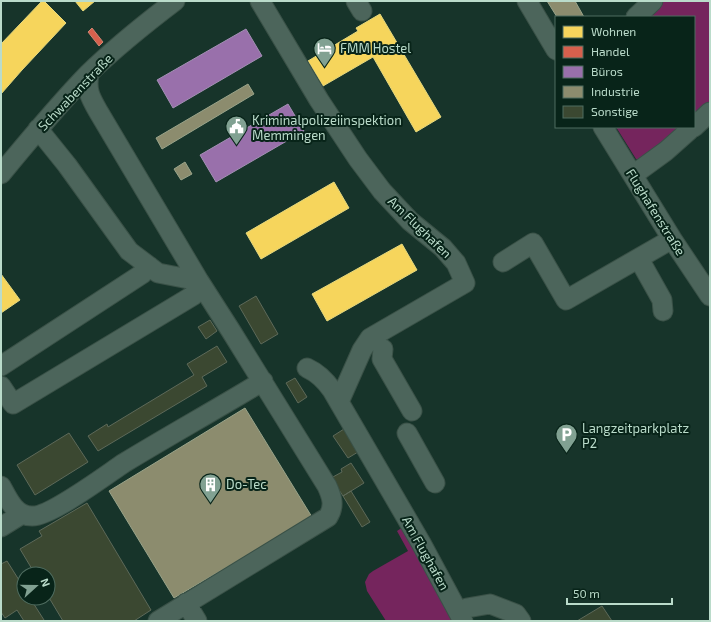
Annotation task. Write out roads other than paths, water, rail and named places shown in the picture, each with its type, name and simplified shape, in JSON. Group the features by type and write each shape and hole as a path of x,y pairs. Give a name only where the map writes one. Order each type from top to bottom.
{"street":[{"name":"Schwabenstraße","path":"1,174 38,129 89,74 148,22 175,1"},
{"name":"Am Flughafen","path":"260,1 319,100 358,159 382,191 410,221 443,248 452,258 456,263 465,283 370,338 362,350 339,402"},
{"path":"527,1 555,48"},
{"path":"637,16 653,1"},
{"path":"89,74 87,83 88,91 93,102 196,288 263,381 327,486 331,496 332,510 328,517 158,621"},
{"path":"695,126 710,112"},
{"name":"Flughafenstraße","path":"605,128 672,239 710,296"},
{"path":"633,175 666,151 693,128"},
{"path":"38,129 67,165 129,251 158,273 196,288"},
{"path":"503,262 533,243 566,300 672,239"},
{"path":"639,259 662,300 663,310"},
{"path":"1,366 142,274 149,266"},
{"path":"1,386 13,404 196,288"},
{"path":"383,349 382,359 412,411"},
{"path":"362,350 378,379"},
{"name":"Am Flughafen","path":"307,368 316,372 324,380 339,402 417,537 461,617"},
{"path":"1,486 14,507 22,514 32,516 43,514 64,503 124,463 263,381"},
{"path":"407,433 435,483"},
{"path":"1,527 22,514"},
{"path":"186,603 197,621"},
{"path":"461,617 467,608 490,604 516,614 521,621"}],"place":[{"name":"FMM Hostel","path":"325,68"},
{"name":"Kriminalpolizeiinspektion Memmingen","path":"236,146"},
{"name":"Langzeitparkplatz P2","path":"567,454"},
{"name":"Do-Tec","path":"210,504"}]}
